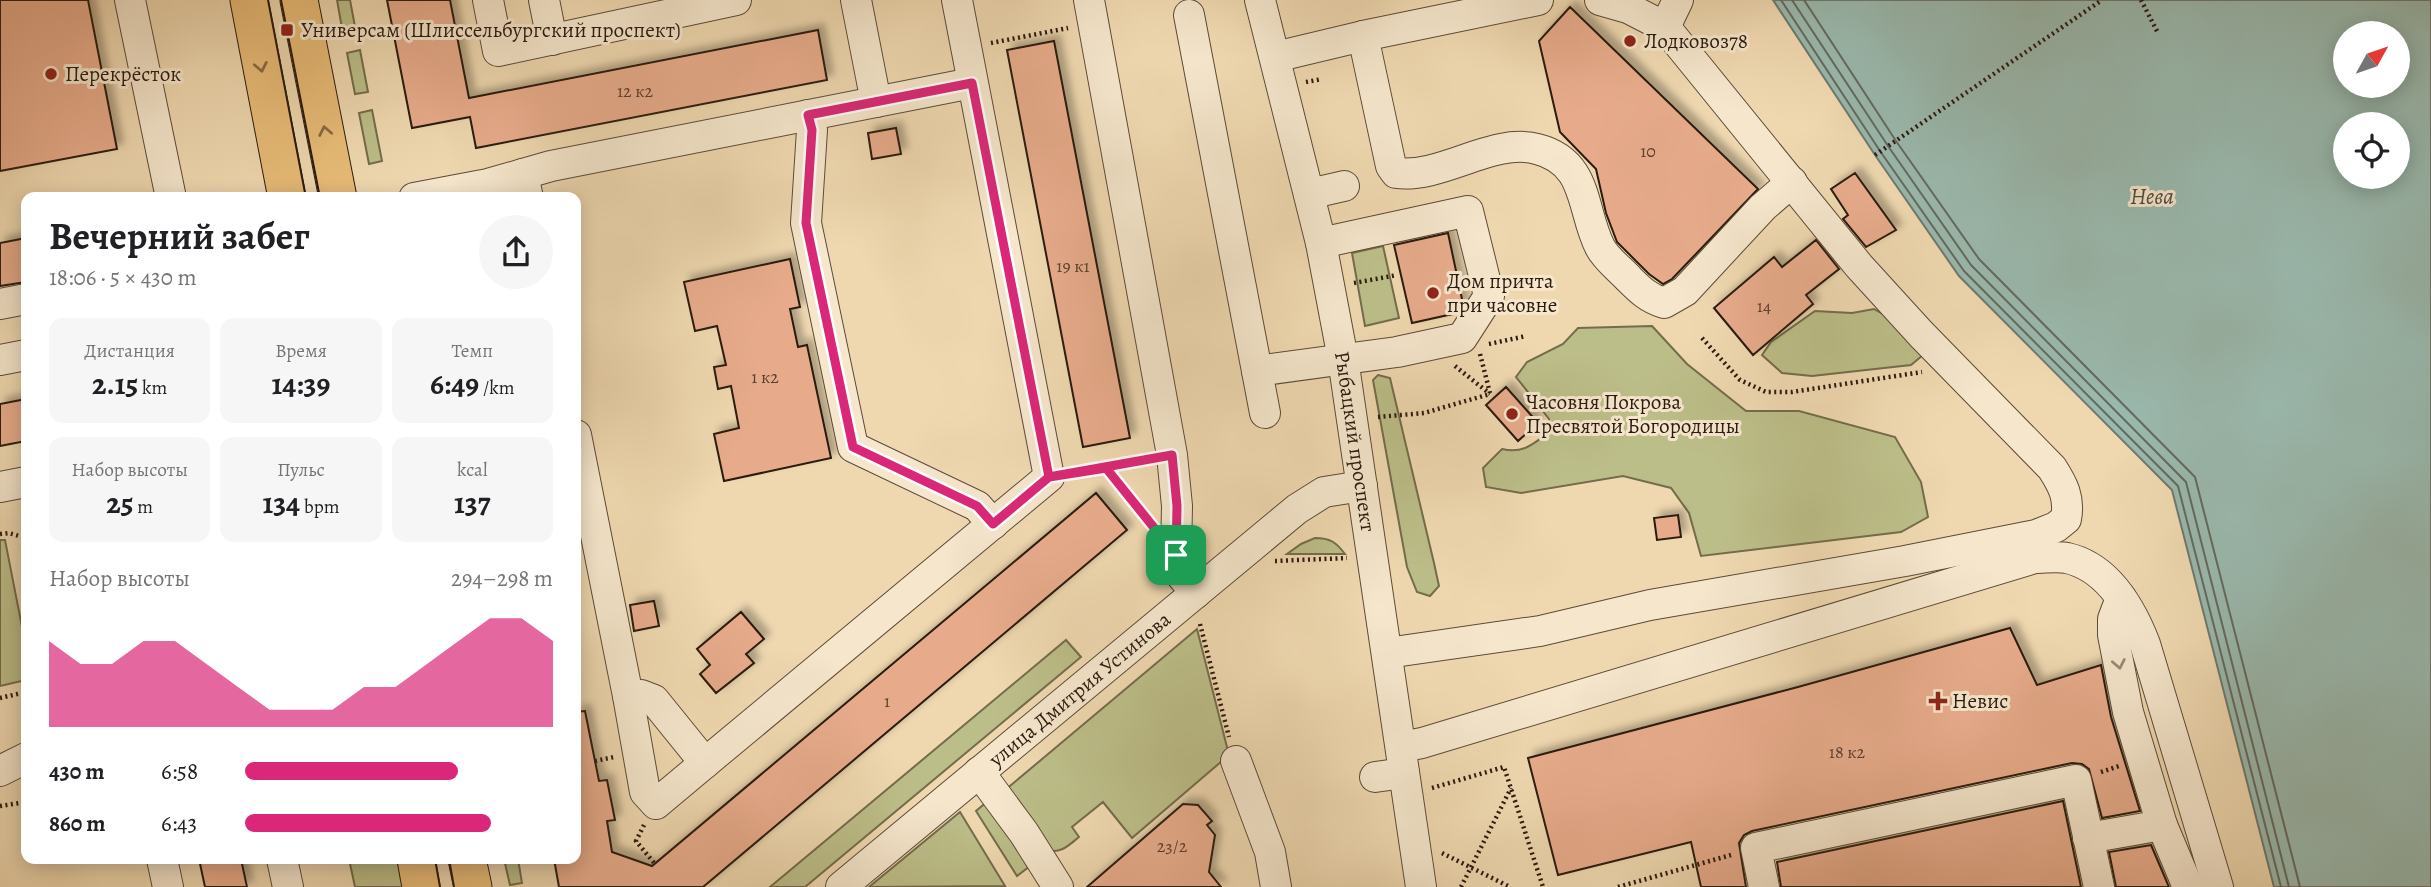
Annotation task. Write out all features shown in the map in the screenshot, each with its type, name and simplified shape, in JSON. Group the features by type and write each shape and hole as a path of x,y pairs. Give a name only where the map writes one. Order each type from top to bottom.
{"main road":[{"path":"249,0 286,192"},
{"path":"299,0 337,192"},
{"path":"417,864 421,887"},
{"path":"468,864 473,887"}],"street":[{"path":"130,0 170,192"},
{"path":"488,0 498,51 736,0"},
{"path":"544,0 552,40"},
{"path":"856,0 876,102"},
{"path":"581,460 645,792 656,804 1049,477 957,0"},
{"name":"Рыбацкий проспект","path":"1260,0 1321,243 1343,359 1421,887"},
{"path":"1275,57 1538,0"},
{"path":"1387,653 1540,631 1650,604 1892,563 2036,535 2056,527 2066,519 2069,505 2064,488 2053,468 1954,368 1859,266 1665,27 1628,8 1600,0"},
{"path":"1665,27 1678,0"},
{"path":"1091,12 1172,455 1177,506 1176,555 1181,575 1196,607"},
{"path":"1189,15 1265,413"},
{"path":"1363,36 1391,166 1396,173 1417,172 1521,146 1541,149 1571,169 1580,183 1601,251 1650,299 1664,303 1685,291 1763,207 1792,182"},
{"path":"446,192 488,184 526,186 551,166 972,83"},
{"path":"808,115 812,130 806,223 853,447 977,506 993,524"},
{"path":"1309,194 1344,186"},
{"path":"1257,371 1429,346 1462,338 1489,296 1468,211 1321,243"},
{"path":"0,304 21,300"},
{"path":"0,360 21,356"},
{"path":"0,487 21,483"},
{"name":"улица Дмитрия Устинова","path":"841,887 979,772 1196,607 1297,509 1324,492 1362,486"},
{"path":"1402,772 1422,743 2035,558 2065,558 2086,564 2106,580 2135,618 2145,643 2218,887"},
{"path":"2121,598 2113,619 2113,635 2128,712 2162,825 2188,887"},
{"path":"628,696 641,695 654,700 705,763"},
{"path":"0,771 21,760"},
{"path":"1236,761 1267,842 1276,887"},
{"path":"979,772 1024,833 1058,887"},
{"path":"1764,887 1756,848 2076,780 2099,887"},
{"path":"2088,838 2162,825"},
{"path":"163,864 168,887"},
{"path":"283,864 288,887"}],"path":[{"path":"1875,155 2102,0"},
{"path":"2141,0 2158,33"},
{"path":"966,47 1091,12"},
{"path":"1305,83 1322,79"},
{"path":"1353,284 1396,275"},
{"path":"1478,346 1526,336"},
{"path":"1702,338 1740,380 1766,392 1792,392 1954,368"},
{"path":"1374,418 1424,414 1490,394 1429,346"},
{"path":"1049,477 1172,455"},
{"path":"1106,468 1176,555"},
{"path":"0,534 21,537"},
{"path":"1268,561 1351,558"},
{"path":"1196,607 1236,761"},
{"path":"0,698 21,693"},
{"path":"1402,772 1504,767 1543,887"},
{"path":"1461,887 1511,788"},
{"path":"0,806 21,803"},
{"path":"655,864 636,841 656,804"},
{"path":"1618,887 1756,848"},
{"path":"1436,850 1510,887"}],"green space":[{"path":"337,0 350,0 356,32 343,34"},
{"path":"360,50 368,92 355,94 347,53"},
{"path":"372,110 382,161 369,164 359,113"},
{"path":"1383,246 1399,318 1365,326 1352,253"},
{"path":"1874,309 1893,320 1923,355 1911,365 1812,376 1782,373 1762,355 1771,342 1815,311 1852,313"},
{"path":"1652,326 1687,364 1746,411 1799,411 1895,437 1921,482 1928,517 1901,532 1701,556 1689,513 1671,488 1623,476 1521,493 1486,487 1483,468 1502,449 1521,449 1532,445 1548,433 1549,419 1516,377 1527,362 1563,344 1578,328"},
{"path":"1378,375 1390,378 1434,563 1439,586 1430,596 1417,592 1407,567 1373,380"},
{"path":"1315,538 1332,542 1345,554 1287,554"},
{"path":"0,540 5,540 21,622 21,681 0,686"},
{"path":"1197,629 1229,755 1132,838 1103,802 1072,827 1079,837 1061,850 1047,850 1004,791"},
{"path":"1066,640 1081,657 805,887 770,887"},
{"path":"989,800 1030,866 1017,876 976,811"},
{"path":"960,812 1005,886 869,887"},
{"path":"350,864 402,864 406,887 355,887"},
{"path":"505,864 519,864 522,883 510,885"}],"water":[{"name":"Нева","path":"1773,0 2431,0 2431,887 2274,887 2172,490 1959,276"}],"building":[{"name":"Перекрёсток","path":"0,0 88,0 117,149 0,171"},
{"path":"387,0 450,0 469,98 818,30 827,80 476,148 470,117 412,128"},
{"path":"1570,7 1758,189 1672,279 1663,284 1617,242 1606,213 1596,169 1560,132 1539,41"},
{"path":"1054,41 1130,438 1083,447 1007,50"},
{"path":"896,128 901,154 872,159 868,133"},
{"path":"1855,173 1896,230 1866,247 1843,219 1848,215 1831,189"},
{"name":"Дом причта при часовне","path":"1448,233 1463,304 1457,313 1412,323 1394,245"},
{"path":"21,239 21,283 0,286 0,243"},
{"path":"1816,240 1839,269 1806,295 1813,304 1753,355 1714,308 1774,257 1782,267"},
{"path":"790,259 800,307 790,309 798,347 807,345 831,458 724,481 714,434 739,428 731,386 718,389 714,367 726,365 717,326 695,331 684,282"},
{"name":"Часовня Покрова Пресвятой Богородицы","path":"1506,387 1538,423 1518,441 1486,405"},
{"path":"21,400 21,442 0,446 0,404"},
{"path":"1096,493 1127,530 703,887 559,887 555,864 581,864 581,711 585,711 599,781 607,780 615,820 607,821 612,852 652,866"},
{"path":"1678,515 1681,537 1657,540 1654,518"},
{"path":"654,601 659,626 634,631 630,605"},
{"path":"741,612 764,639 746,654 754,663 716,693 700,674 710,665 697,649"},
{"path":"2010,628 2037,685 2101,665 2111,717 2140,811 2102,818 2089,769 2082,764 2072,763 1752,831 1744,835 1739,843 1746,887 1701,887 1691,842 1558,875 1528,758"},
{"path":"2063,801 2081,887 1781,887 1777,862"},
{"path":"1183,804 1198,805 1212,821 1207,825 1215,835 1209,872 1221,887 1087,887"},
{"path":"2151,845 2169,887 2116,887 2109,852"},
{"path":"200,864 242,864 247,887 205,887"}],"tram line":[{"path":"268,0 305,192"},
{"path":"281,0 319,192"},
{"path":"436,864 440,887"},
{"path":"450,864 454,887"}],"place":[{"name":"Универсам (Шлиссельбургский проспект)","path":"287,30"},
{"name":"Лодковоз78","path":"1630,41"},
{"name":"Перекрёсток","path":"51,74"},
{"name":"Дом причта при часовне","path":"1433,293"},
{"name":"Часовня Покрова Пресвятой Богородицы","path":"1512,414"},
{"name":"Невис","path":"1938,701"}],"route":[{"path":"1176,555 1106,468 1049,477 993,524 977,506 853,447 806,223 812,130 808,115 972,83 1049,477 1172,455 1177,506 1176,555"}]}
